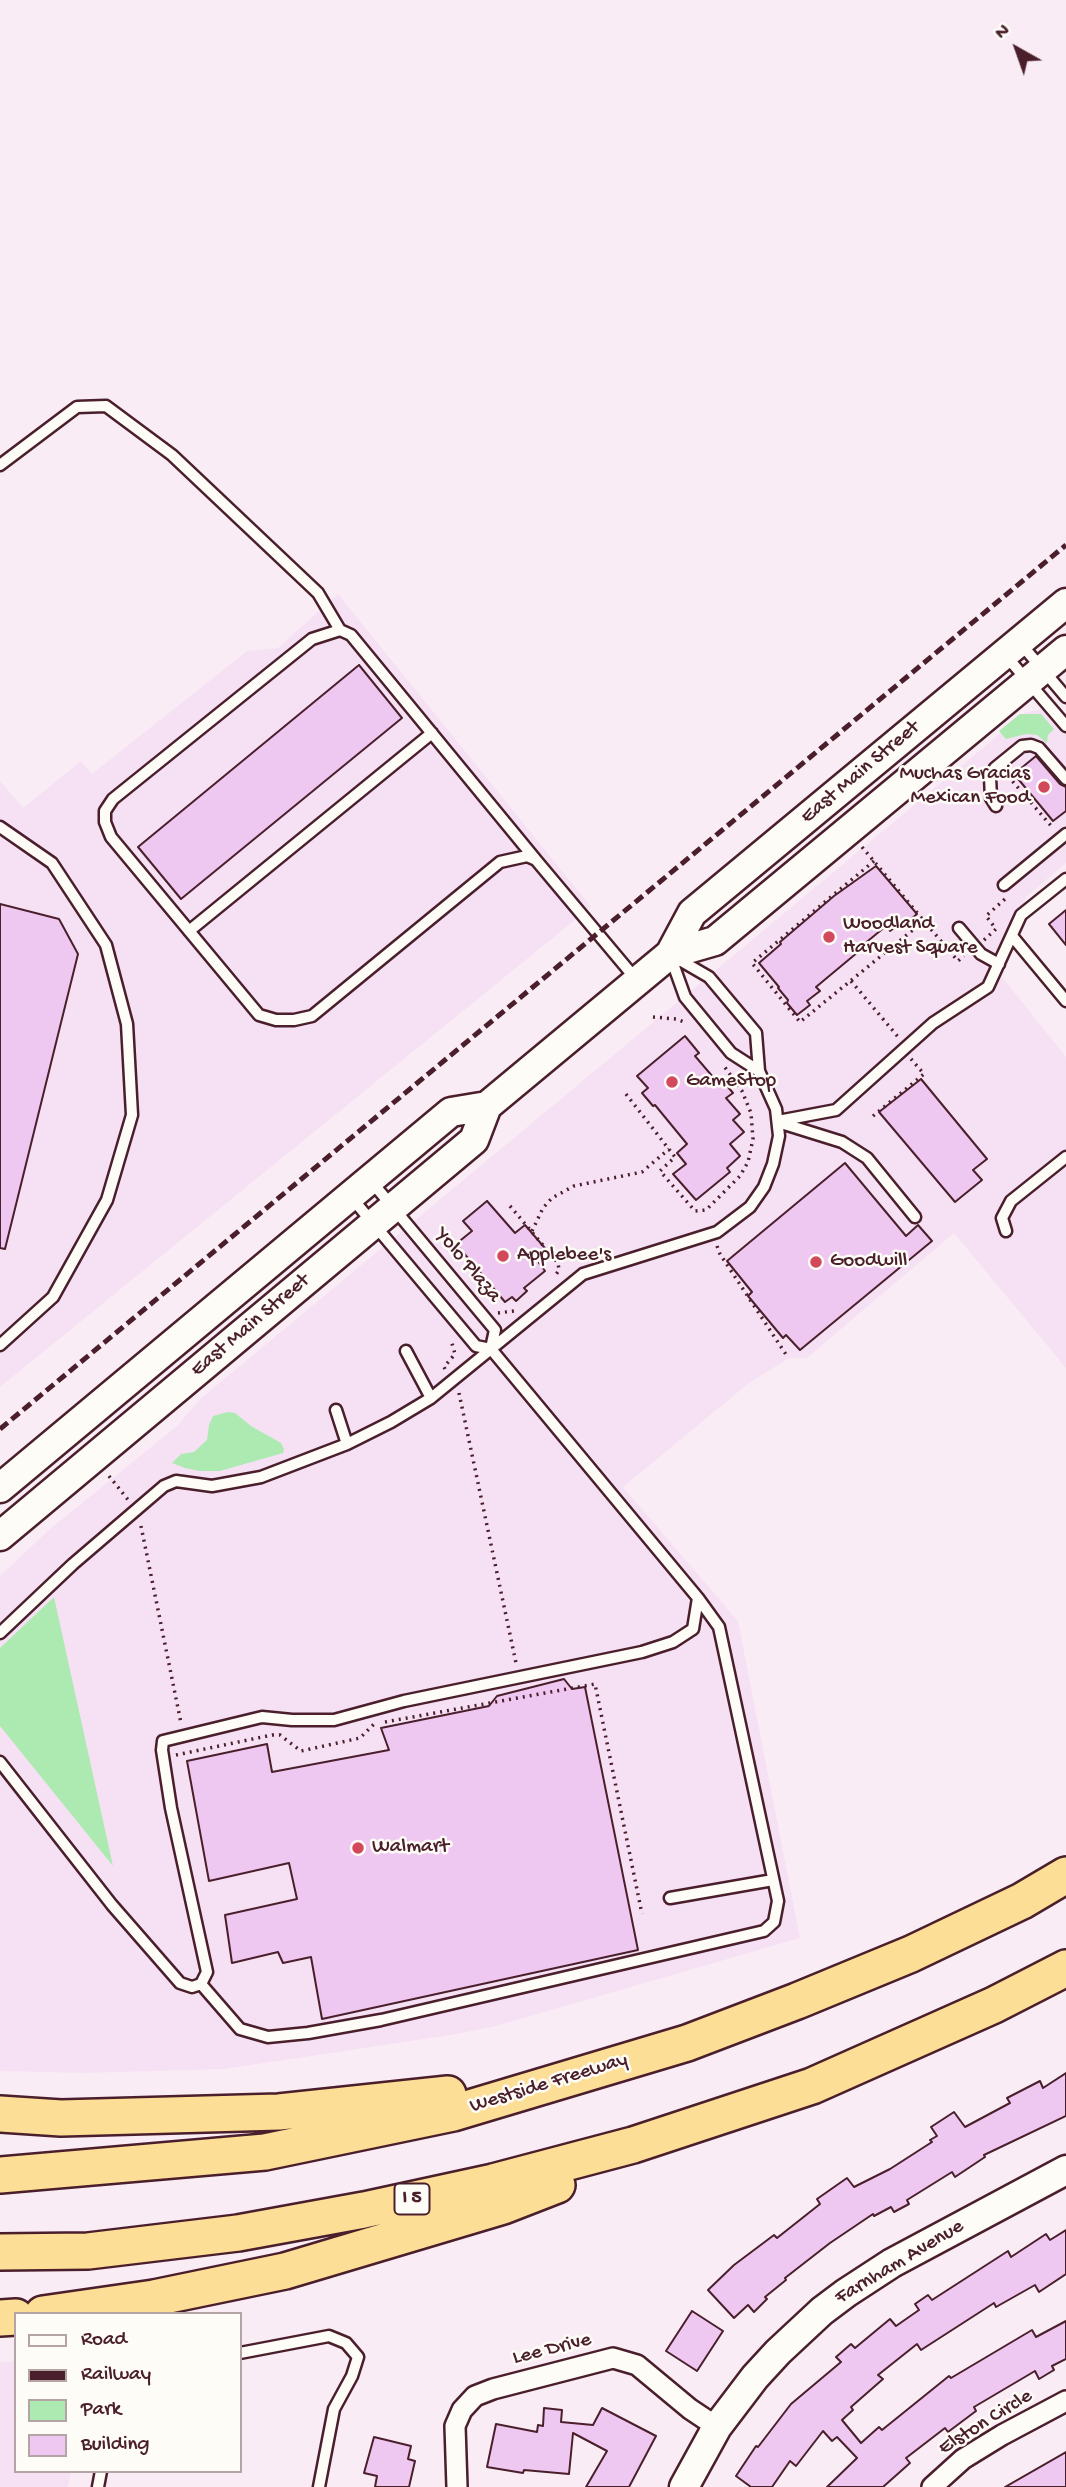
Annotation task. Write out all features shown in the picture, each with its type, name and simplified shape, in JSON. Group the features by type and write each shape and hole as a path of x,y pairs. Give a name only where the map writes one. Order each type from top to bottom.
{"highway":[{"name":"Westside Freeway","path":"0,2175 265,2152 453,2113 687,2043 797,2001 911,1954 1022,1901 1066,1875"},
{"name":"I 5","path":"0,2252 88,2251 238,2233 364,2210 493,2182 633,2145 812,2086 994,2005 1066,1968"},
{"path":"0,2114 61,2118 279,2112 569,2079"},
{"path":"57,2312 155,2298 285,2270 401,2238 503,2206 812,2086"}],"main road":[{"name":"East Main Street","path":"0,1536 474,1140 487,1106 670,954 692,913 1066,603"},
{"name":"East Main Street","path":"670,954 715,941 1066,650"},
{"name":"East Main Street","path":"0,1488 451,1112 487,1106"},
{"name":"Farnham Avenue","path":"684,2487 718,2427 755,2377 778,2351 846,2293 904,2257 1066,2170"}],"street":[{"name":"Lee Drive","path":"457,2487 455,2426 462,2410 475,2396 613,2358 637,2365 690,2409 718,2427"},
{"name":"Elston Circle","path":"932,2487 963,2459 1066,2401"}],"lane":[{"path":"0,465 77,407 106,405 172,455 317,593 340,630 351,635 638,981"},
{"path":"340,630 312,639 113,799 104,811 111,837 258,1015 276,1020 312,1016 500,862 527,856 536,860"},
{"path":"1012,648 1035,675 1066,726"},
{"path":"1012,648 1035,675 1066,697"},
{"path":"189,931 432,733"},
{"path":"996,806 991,798 990,777 995,768 1022,746 1039,748 1066,779"},
{"path":"0,827 52,863 106,945 127,1024 132,1115 107,1200 53,1297 0,1345"},
{"path":"1004,885 1064,835"},
{"path":"778,1121 836,1110 933,1023 988,987 1021,915 1066,879"},
{"path":"959,928 974,948 999,964"},
{"path":"1012,936 1066,1001"},
{"path":"670,954 685,998 732,1053 759,1071"},
{"path":"0,1633 164,1486 176,1481 212,1486 261,1476 347,1444 431,1398 583,1274 713,1234 750,1207 764,1187 773,1164 779,1136 776,1110 759,1071 756,1033 709,977 670,954"},
{"path":"778,1121 842,1142 867,1158 915,1217"},
{"path":"1006,1231 1002,1217 1011,1201 1066,1157"},
{"name":"Yolo Plaza","path":"360,1188 383,1216 495,1329 491,1349 476,1346 360,1188"},
{"path":"201,1984 240,2029 268,2038 308,2034 381,2020 764,1931 774,1922 778,1901 719,1627 698,1598 491,1349"},
{"path":"406,1351 431,1398"},
{"path":"336,1409 347,1444"},
{"path":"0,1762 112,1905 180,1983 192,1987 201,1984 207,1972 171,1808 163,1741 262,1717 334,1720 404,1701 632,1654 673,1642 693,1629 698,1598"},
{"path":"670,1898 773,1880"},
{"path":"242,2353 329,2336 346,2343 358,2357 352,2376 334,2409 320,2487"}],"path":[{"path":"1007,775 1064,835"},
{"path":"859,843 958,961 996,929 986,916 1010,895"},
{"path":"874,861 752,963 800,1022 924,920"},
{"path":"653,1017 687,1022 695,1031"},
{"path":"626,1094 675,1157 660,1171 695,1211 706,1210 740,1176 748,1162 753,1139 751,1113 742,1091 723,1065"},
{"path":"531,1231 543,1208 552,1198 574,1186 642,1172 669,1149"},
{"path":"510,1206 558,1263 558,1274 549,1282"},
{"path":"706,1210 720,1254 787,1356"},
{"path":"491,1308 500,1314 514,1311 523,1303"},
{"path":"451,1338 455,1354 444,1367 458,1388 523,1696"},
{"path":"109,1476 146,1521 140,1527 188,1752"},
{"path":"175,1755 272,1735 280,1735 301,1751 360,1738 373,1724 595,1684 642,1914"}],"shaded area":[{"path":"338,594 591,907 0,1387 0,781 23,808 81,761 92,774 247,651 278,648"},
{"path":"1045,709 1066,734 1066,863 1026,897 1002,977 1066,1057 1066,1368 954,1233 807,1358 789,1358 749,1383 623,1487 738,1621 800,1938 496,2026 451,2035 224,2069 85,2073 0,2071 0,1576 50,1529 177,1426 199,1400 1026,712"},
{"path":"14,2361 14,2473 71,2473 68,2487 0,2487 0,2362"}],"green space":[{"path":"1020,714 1041,714 1054,729 1048,735 1047,743 1037,735 1026,734 1006,739 999,731"},
{"path":"235,1413 251,1426 281,1443 283,1453 220,1471 200,1471 172,1463 181,1454 194,1452 207,1440 213,1416"},
{"path":"54,1597 113,1866 0,1726 0,1648"}],"building":[{"path":"359,665 402,718 181,899 138,847"},
{"path":"1036,756 1060,784 1066,787 1066,811 1053,821 1014,774"},
{"name":"Woodland Harvest Square","path":"876,866 917,914 890,931 886,926 863,945 864,947 816,987 820,991 807,1001 810,1005 797,1015 759,963 834,896"},
{"path":"0,904 59,919 78,954 5,1249 0,1248"},
{"path":"1066,910 1066,945 1049,924"},
{"path":"685,1036 699,1053 695,1056 719,1084 723,1081 733,1093 726,1098 740,1114 733,1120 744,1132 730,1144 740,1156 727,1168 730,1172 696,1200 673,1174 686,1164 677,1153 687,1144 642,1093 648,1088 637,1076"},
{"path":"921,1079 987,1159 973,1170 982,1180 955,1202 879,1112"},
{"path":"845,1163 906,1236 918,1225 932,1241 800,1350 786,1335 783,1338 748,1296 752,1292 727,1261"},
{"path":"487,1201 515,1233 525,1225 550,1254 539,1263 545,1271 524,1288 527,1291 516,1301 512,1297 505,1302 456,1244 472,1231 463,1221"},
{"path":"564,1679 572,1689 585,1687 638,1950 322,2019 311,1957 283,1963 278,1952 232,1963 225,1915 297,1899 289,1863 209,1881 187,1761 267,1744 272,1772 389,1750 381,1728 489,1706 497,1696"},
{"path":"1066,2073 1066,2116 984,2155 985,2157 955,2177 952,2172 907,2200 909,2204 894,2212 891,2207 874,2216 873,2214 785,2278 754,2312 748,2305 734,2318 708,2290 734,2265 774,2235 777,2238 820,2204 817,2199 847,2178 854,2187 890,2169 932,2142 930,2140 937,2136 931,2127 954,2112 965,2127 1010,2103 1007,2098 1040,2081 1043,2088"},
{"path":"1066,2230 1066,2274 1039,2292 1035,2285 996,2307 994,2303 921,2350 917,2344 878,2375 883,2379 851,2407 853,2410 842,2420 861,2443 879,2427 882,2430 949,2376 951,2378 1032,2330 1036,2337 1066,2321 1066,2359 1052,2366 1054,2370 1039,2379 1035,2371 974,2407 976,2411 948,2432 945,2428 906,2458 910,2463 883,2487 827,2487 857,2458 837,2437 832,2441 823,2431 796,2466 790,2461 772,2487 751,2487 736,2476 756,2446 758,2447 791,2404 841,2362 836,2357 851,2344 855,2348 890,2319 896,2326 919,2310 915,2304 928,2295 932,2300 1008,2251 1011,2257 1046,2234 1050,2240"},
{"path":"692,2311 723,2331 697,2371 666,2351"},
{"path":"544,2408 562,2410 561,2422 593,2425 602,2408 656,2436 629,2487 586,2487 607,2451 573,2433 569,2474 524,2470 523,2473 487,2467 496,2424 537,2432 538,2425 543,2426"},
{"path":"374,2437 411,2446 408,2459 415,2461 409,2487 375,2487 377,2476 364,2473"},
{"path":"1066,2452 1066,2487 1005,2487"}],"railway":[{"path":"0,1429 1066,545"}],"place":[{"name":"Muchas Gracias Mexican Food","path":"1044,787"},
{"name":"Woodland Harvest Square","path":"829,937"},
{"name":"GameStop","path":"672,1082"},
{"name":"Applebee's","path":"503,1256"},
{"name":"Goodwill","path":"816,1262"},
{"name":"Walmart","path":"358,1848"}]}
